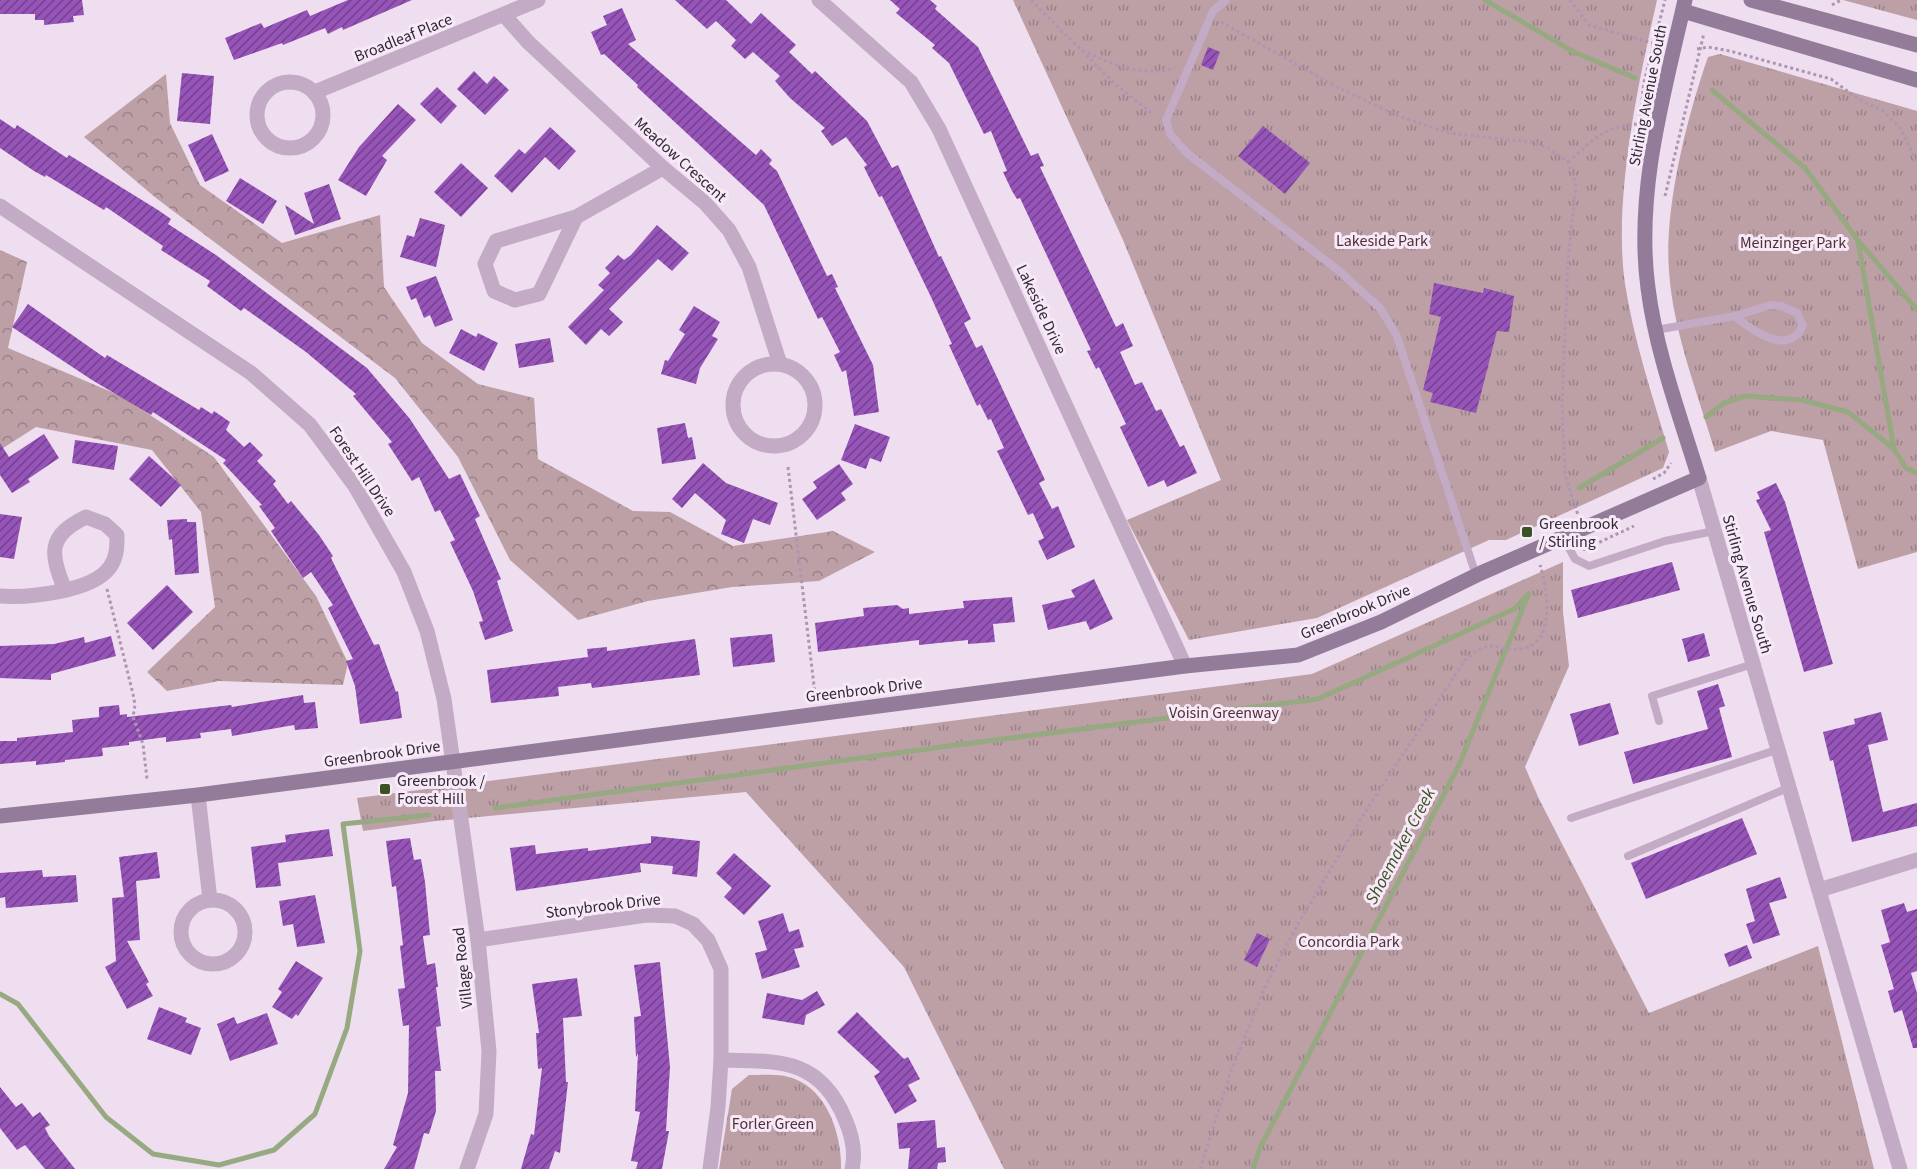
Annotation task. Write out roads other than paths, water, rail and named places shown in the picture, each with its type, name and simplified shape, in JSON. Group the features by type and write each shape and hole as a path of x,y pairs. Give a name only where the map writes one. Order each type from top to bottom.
{"street":[{"name":"Broadleaf Place","path":"315,92 538,0"},
{"name":"Lakeside Drive","path":"819,0 911,82 939,129 1185,666"},
{"path":"1751,0 1917,45"},
{"path":"1684,5 1707,18 1917,80"},
{"name":"Stirling Avenue South","path":"1684,5 1655,142 1645,216 1647,287 1656,330 1753,664 1791,786 1818,890 1899,1169"},
{"name":"Meadow Crescent","path":"504,15 528,42 663,168 705,203 729,230 749,267 780,364"},
{"path":"289,81 306,85 315,92 324,112 317,135 308,143 291,148 280,147 263,136 257,123 256,112 265,92 278,83 289,81"},
{"path":"576,217 539,294 515,300 494,291 485,264 496,241 576,217 663,168"},
{"name":"Forest Hill Drive","path":"0,206 251,373 310,425 355,486 404,572 430,643 444,699 454,762"},
{"path":"780,364 801,374 810,385 815,399 815,413 810,427 800,438 783,446 769,447 755,442 744,434 733,413 733,398 746,375 765,365 780,364"},
{"name":"Greenbrook Drive","path":"0,816 198,795 1185,666 1298,655 1381,622 1476,575 1699,478"},
{"path":"0,597 20,598 65,590 100,576 110,568 117,551 117,536 105,524 86,517 66,526 55,545 55,565 65,590"},
{"name":"Village Road","path":"454,762 478,940 489,1051 486,1114 467,1169"},
{"path":"198,795 210,900"},
{"path":"1818,890 1917,860"},
{"path":"210,900 225,902 234,908 245,928 240,950 233,957 215,964 204,963 187,952 180,931 189,910 210,900"},
{"name":"Stonybrook Drive","path":"478,940 646,915 675,916 693,924 708,940 721,969 721,1060 710,1169"},
{"path":"721,1060 766,1061 793,1066 814,1074 830,1089 847,1122 854,1150 852,1169"}],"lane":[{"path":"1226,0 1213,11 1191,58 1166,120 1170,134 1187,153 1339,271 1380,308 1396,334 1476,575"},
{"path":"1656,330 1735,316 1762,306 1781,306 1797,313 1803,325 1796,335 1778,340 1768,339 1752,331 1735,316"},
{"path":"1563,537 1575,559 1589,566 1665,541 1714,531"},
{"path":"1659,721 1652,696 1753,664"},
{"path":"1571,818 1780,749"},
{"path":"1628,856 1791,786"}],"waterway":[{"path":"1485,0 1574,52 1635,78"},
{"path":"1712,90 1805,168 1857,239 1917,310"},
{"path":"1858,241 1894,449"},
{"name":"Shoemaker Creek","path":"1706,417 1724,403 1746,396 1802,400 1848,412 1894,449 1906,468 1917,473"},
{"name":"Shoemaker Creek","path":"1579,488 1663,438"},
{"path":"495,808 956,745 1318,699 1514,609 1529,594"},
{"name":"Shoemaker Creek","path":"1253,1169 1260,1148 1459,765 1527,598"},
{"path":"0,994 18,1004 106,1117 153,1154 219,1165 274,1150 315,1114 347,1028 360,951 343,824 429,815"}],"place":[{"name":"Greenbrook / Stirling","path":"1527,532"},
{"name":"Greenbrook / Forest Hill","path":"385,789"}],"park label":[{"name":"Lakeside Park","path":"1382,240"},
{"name":"Meinzinger Park","path":"1793,242"},
{"name":"Voisin Greenway","path":"1224,712"},
{"name":"Concordia Park","path":"1349,941"},
{"name":"Forler Green","path":"773,1123"}]}
